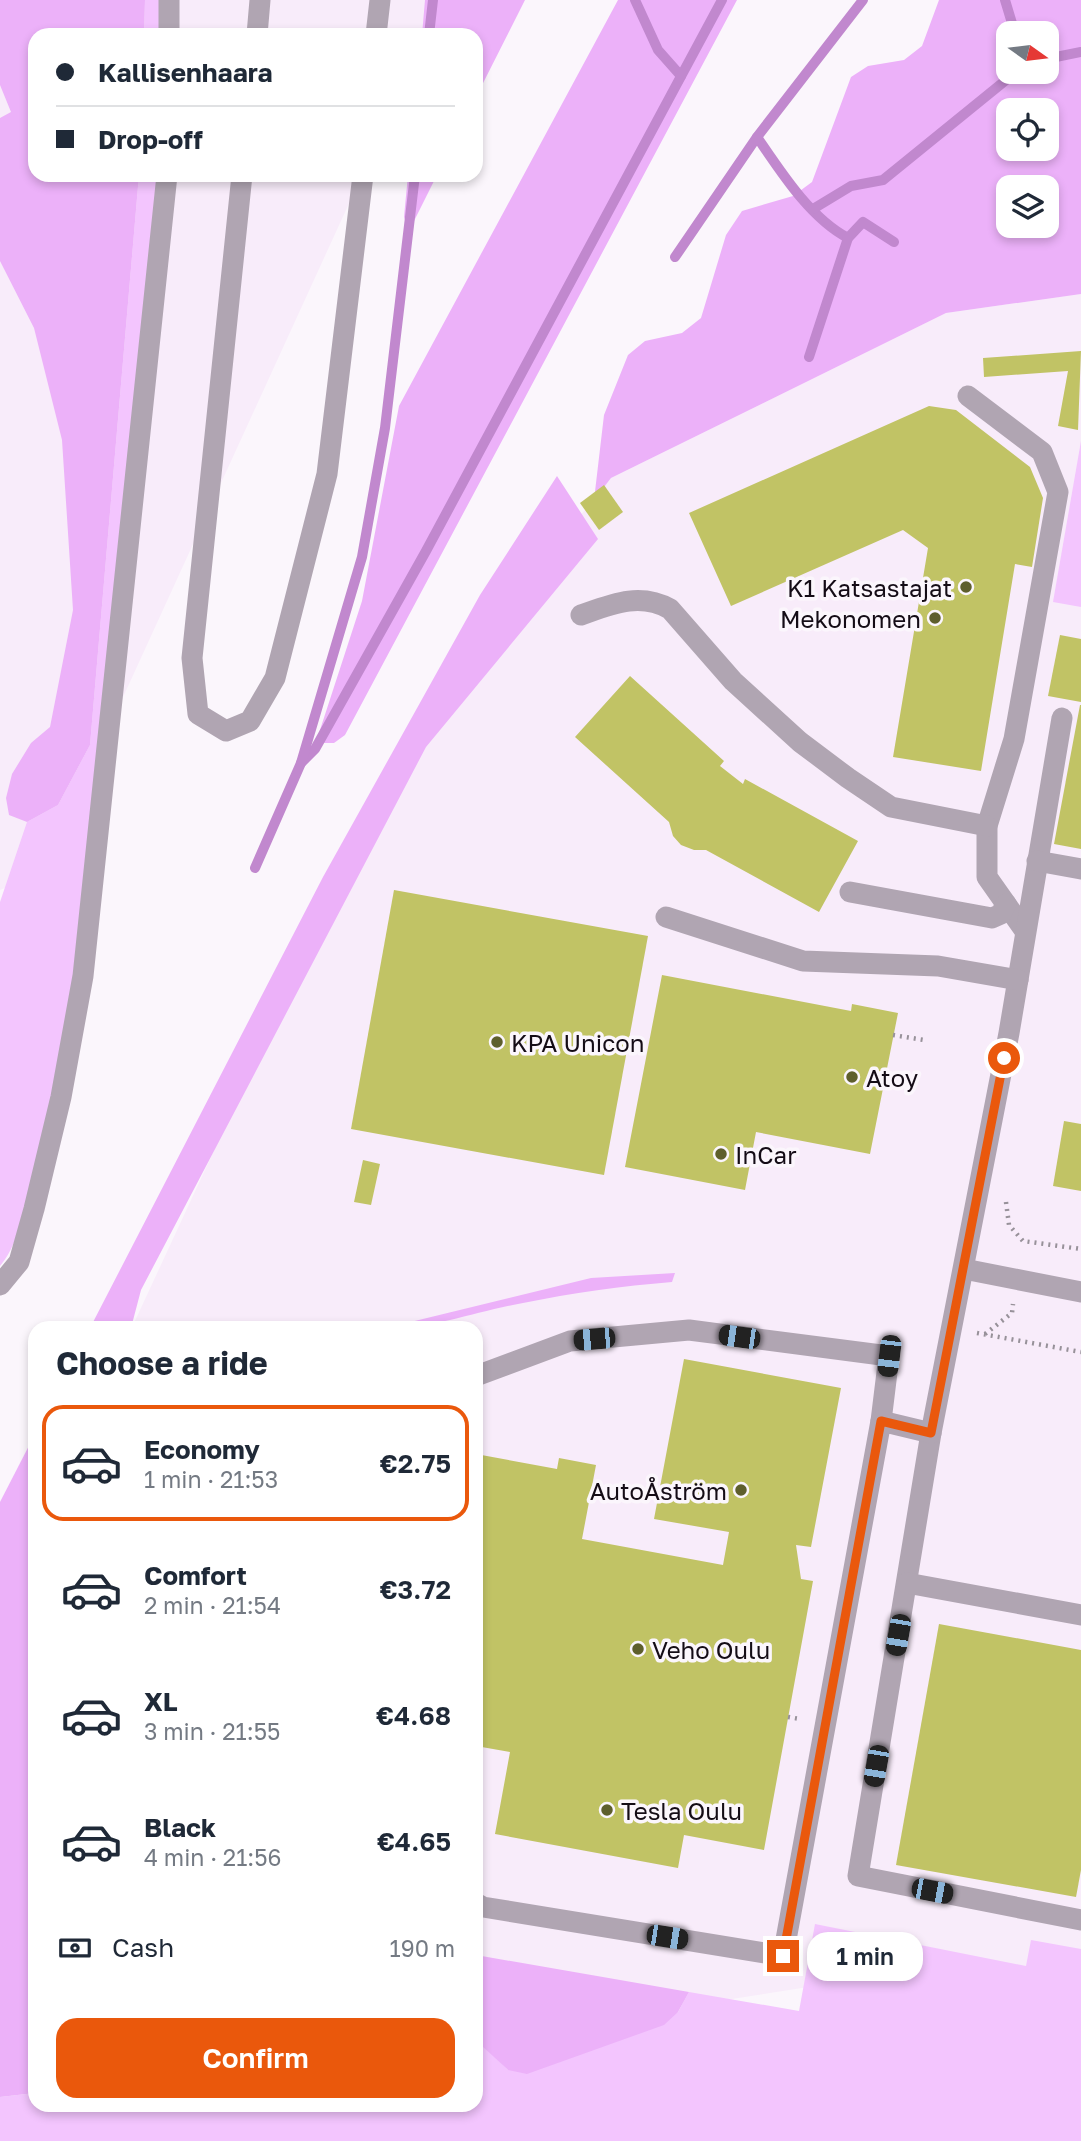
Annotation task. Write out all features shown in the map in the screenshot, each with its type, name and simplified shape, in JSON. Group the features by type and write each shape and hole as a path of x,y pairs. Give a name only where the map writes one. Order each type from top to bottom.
{"street":[{"path":"169,28 170,0"},
{"path":"258,28 260,0"},
{"path":"377,28 380,0"},
{"path":"0,1285 19,1262 34,1209 61,1097 83,975 166,182"},
{"path":"241,182 192,658 198,714 226,731 250,721 275,678 327,474 362,182"},
{"path":"968,396 1042,452 1058,492 1014,740 987,826 987,877 1025,931"},
{"path":"581,615 625,600 659,603 670,609 733,681 800,741 848,778 891,807 987,826"},
{"path":"1062,718 1018,981 931,1433 858,1876 1081,1920"},
{"path":"1037,861 1081,869"},
{"path":"850,892 992,918 1001,914 1006,904"},
{"path":"666,917 803,961 939,966 1018,981"},
{"path":"964,1269 1081,1292"},
{"path":"483,1373 570,1341 689,1330 889,1356 881,1421 783,1956 483,1907"},
{"path":"881,1421 931,1433"},
{"path":"907,1583 1081,1615"}],"path":[{"path":"893,1035 925,1040"},
{"path":"1005,1197 1009,1226 1023,1241 1081,1249"},
{"path":"952,1328 1081,1352"}],"shaded area":[{"path":"0,0 442,0 429,28 28,28 28,182 359,182 43,872 0,890"},
{"path":"0,0 145,0 144,28 28,28 28,182 138,182 90,745 58,805 27,822 9,815 6,798 12,774 31,743 50,727 73,610 62,440 34,328 0,261 0,118 11,112 0,85"},
{"path":"145,0 164,0 163,28 144,28"},
{"path":"425,0 525,0 483,83 483,28 423,28"},
{"path":"618,0 737,0 345,735 334,743 324,743 319,733 362,601 399,406"},
{"path":"939,0 1081,0 1081,294 946,313 611,478 594,500 604,415 628,355 645,341 682,333 701,318 726,235 742,211 793,196 812,182 851,77 868,66 904,60 922,46"},
{"path":"138,182 157,182 73,977 36,1174 13,1246 0,1266 0,902 27,822 58,805 90,745"},
{"path":"407,182 434,182 409,231 404,217"},
{"path":"1081,294 1081,1983 821,1985 687,2006 483,1968 483,1321 135,1321 414,719 611,478 946,313"},
{"path":"1081,441 1081,607 1053,602"},
{"path":"557,476 598,539 426,747 141,1290 133,1321 94,1321 323,877 480,595"},
{"path":"675,1273 672,1282 578,1293 442,1321 415,1321 591,1278"},
{"path":"28,1448 28,2094 0,2097 0,1502"},
{"path":"815,1924 1026,1966 1031,1940 1081,1949 1081,2141 0,2141 0,2097 28,2094 28,2112 483,2112 483,2046 508,2070 678,2012 689,1992 799,2011"},
{"path":"483,1956 689,1992 678,2012 664,2025 527,2074 508,2070 483,2047"}],"building":[{"path":"1081,351 1078,430 1058,426 1068,371 984,377 983,358"},
{"name":"K1 Katsastajat","path":"929,406 956,410 1030,467 1043,498 1032,567 1015,564 981,771 893,757 928,548 903,530 731,606 689,513"},
{"path":"604,485 623,512 599,530 580,503"},
{"path":"1060,635 1081,639 1081,702 1048,696"},
{"path":"630,676 724,761 720,766 743,784 745,779 858,841 819,912 706,850 694,850 681,845 673,836 669,822 575,737"},
{"path":"1081,705 1081,849 1054,844"},
{"name":"KPA Unicon","path":"394,890 648,936 604,1175 351,1129"},
{"path":"662,975 851,1011 852,1004 898,1013 870,1154 756,1132 745,1190 625,1167"},
{"path":"1064,1121 1081,1124 1081,1191 1053,1186"},
{"path":"363,1160 380,1164 371,1205 354,1202"},
{"name":"Veho Oulu","path":"684,1359 841,1388 811,1547 796,1545 801,1579 813,1581 764,1850 684,1835 678,1868 495,1834 510,1752 483,1747 483,1455 557,1469 559,1458 596,1465 582,1539 723,1565 729,1532 654,1519"},
{"path":"939,1624 1081,1650 1081,1870 1076,1897 896,1865"}],"waterway":[{"path":"430,28 433,0"},
{"path":"635,0 658,50 681,76"},
{"path":"301,763 315,749 426,551 722,0"},
{"path":"675,257 757,137 863,0"},
{"path":"1005,0 1011,21"},
{"path":"1059,56 1081,52"},
{"path":"813,209 851,186 883,180 1001,84"},
{"path":"757,137 786,179 809,206 821,219 848,238"},
{"path":"255,868 301,763 362,557 385,428 414,182"},
{"path":"809,357 848,238 863,222 894,242"}],"place":[{"name":"K1 Katsastajat","path":"966,587"},
{"name":"Mekonomen","path":"935,618"},
{"name":"KPA Unicon","path":"497,1042"},
{"name":"Atoy","path":"852,1077"},
{"name":"InCar","path":"721,1154"},
{"name":"AutoÅström","path":"741,1490"},
{"name":"Veho Oulu","path":"638,1649"},
{"name":"Tesla Oulu","path":"607,1810"}],"route":[{"path":"783,1956 881,1421 931,1433 1004,1058"}]}
